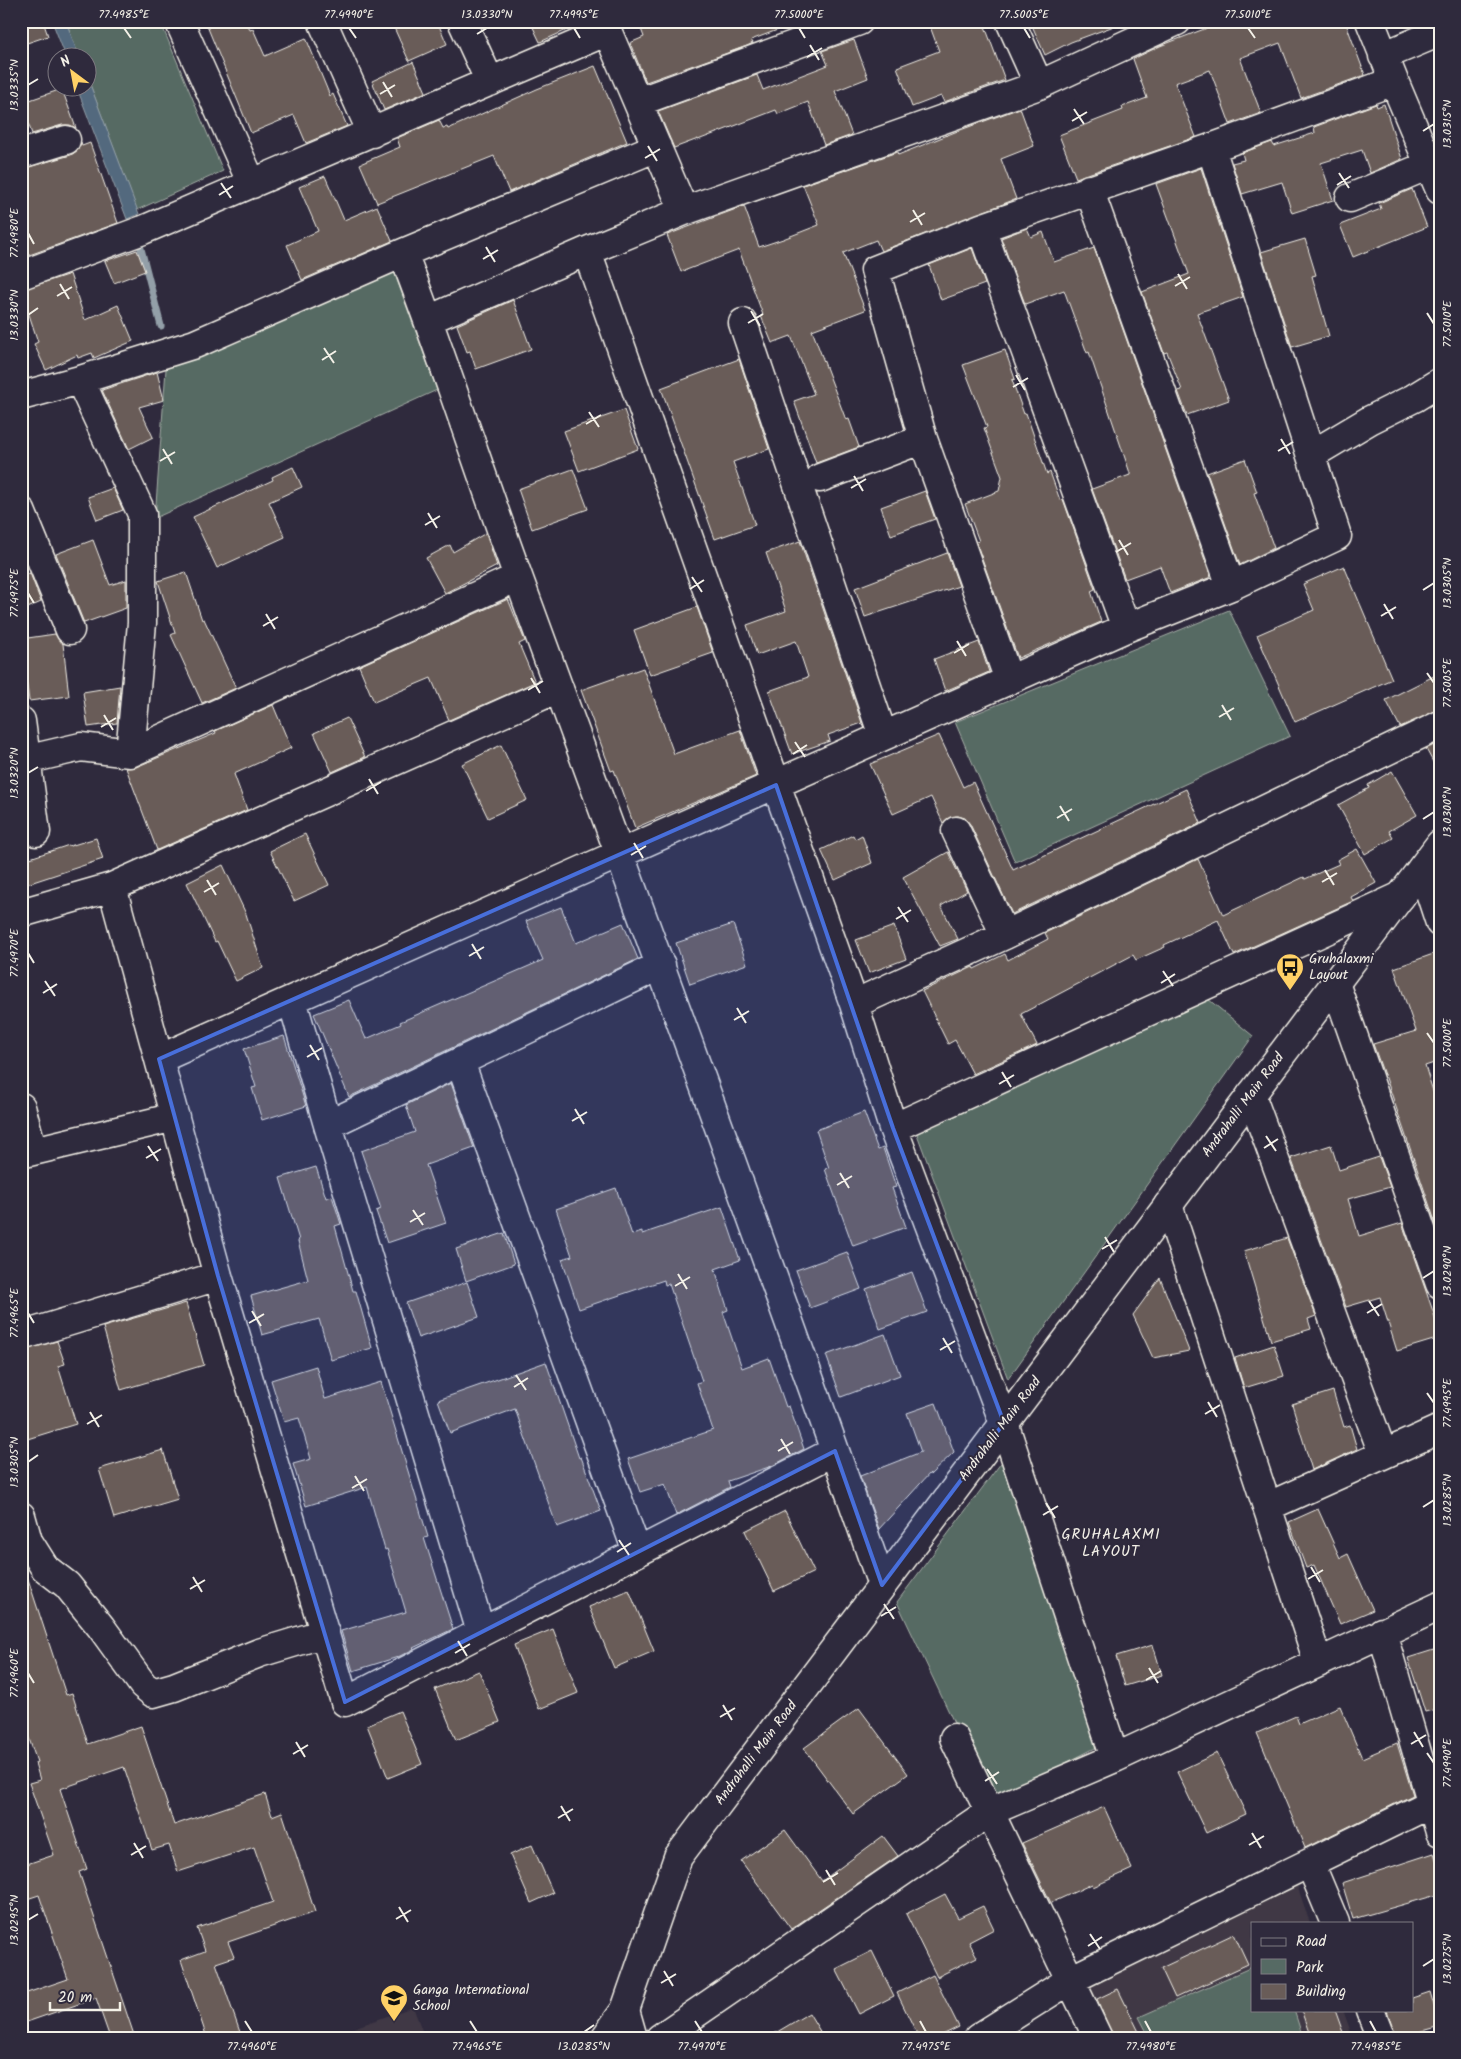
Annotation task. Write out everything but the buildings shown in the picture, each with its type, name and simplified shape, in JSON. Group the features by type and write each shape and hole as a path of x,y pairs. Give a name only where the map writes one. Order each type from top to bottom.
{"street":[{"path":"179,21 252,184"},
{"path":"322,21 372,133"},
{"path":"462,21 490,82"},
{"path":"638,102 859,21"},
{"path":"1010,21 1039,84"},
{"path":"428,320 587,251 684,212 1039,84 1177,21"},
{"path":"1370,21 1440,190"},
{"path":"21,276 143,230 372,133 490,82 606,26 684,212"},
{"path":"1383,56 1440,32"},
{"path":"1009,680 923,439 875,270 981,228 1211,148 1394,81"},
{"path":"21,154 66,140"},
{"path":"21,396 80,380 195,344 403,253 657,147"},
{"path":"159,1059 1126,628 1231,586 1337,536 1211,148"},
{"path":"1350,198 1429,165"},
{"path":"1089,189 1231,586"},
{"path":"981,228 1126,628"},
{"path":"587,251 854,1004 893,1128 1004,1424 1115,1758"},
{"path":"403,253 518,577 661,965 882,1585"},
{"path":"743,323 883,736"},
{"path":"80,380 142,514 142,623 130,752"},
{"path":"1311,455 1440,382"},
{"path":"820,478 923,439"},
{"path":"21,511 70,630"},
{"path":"24,760 81,746 130,752 518,577"},
{"path":"21,913 112,887 559,688"},
{"path":"21,721 24,760 36,832"},
{"path":"854,1004 1005,935 1440,725"},
{"path":"956,831 1005,935"},
{"name":"Andrahalli Main Road","path":"604,2038 625,2010 678,1857 1440,844"},
{"path":"1422,868 1440,923"},
{"path":"112,887 218,1276 345,1702 835,1450"},
{"path":"893,1128 1401,896"},
{"path":"328,1125 661,965"},
{"path":"1335,983 1440,1284"},
{"path":"292,1000 481,1632"},
{"path":"460,1062 637,1552"},
{"path":"1251,1095 1384,1454"},
{"path":"21,1107 27,1153 176,1117"},
{"path":"1168,1205 1318,1662"},
{"path":"21,1336 218,1276"},
{"path":"1267,1507 1440,1429"},
{"path":"24,1533 45,1568 67,1585 101,1627 143,1685 152,1693 174,1687 259,1652 325,1633"},
{"path":"660,2038 989,1812 1115,1758 1440,1606"},
{"path":"1382,1632 1430,1804 1440,1832"},
{"path":"954,1738 1098,2038"},
{"path":"978,2038 1070,1980 1430,1804"},
{"path":"1310,1863 1335,1922"},
{"path":"625,2010 633,2038"},
{"path":"1371,2012 1381,2038"}],"highlighted area":[{"path":"776,785 893,1128 1004,1423 882,1585 835,1451 345,1702 218,1276 159,1059"}],"shaded area":[{"path":"1297,1885 1310,1922 1251,1922 1251,2012 1344,2012 1353,2038 1106,2038 1082,1987"},
{"name":"Ganga International School","path":"413,2007 425,2038 325,2038"}],"green space":[{"path":"66,21 160,21 223,171 137,210 95,98 98,98 98,48 76,48"},
{"path":"392,266 437,390 155,518 166,369"},
{"path":"1229,610 1290,736 1015,862 955,722"},
{"path":"1208,999 1253,1036 1008,1379 914,1126"},
{"path":"1004,1459 1101,1745 991,1801 897,1602"},
{"path":"1251,1967 1251,2012 1295,2012 1303,2038 1150,2038 1139,2017"}],"water":[{"path":"52,21 66,21 76,48 62,48"},
{"path":"81,98 95,98 139,214 127,219"}],"waterway":[{"path":"138,237 161,326"}],"place":[{"name":"Gruhalaxmi Layout","path":"1290,991"},
{"name":"Ganga International School","path":"394,2022"}],"district":[{"name":"GRUHALAXMI LAYOUT","path":"1111,1544"}]}
